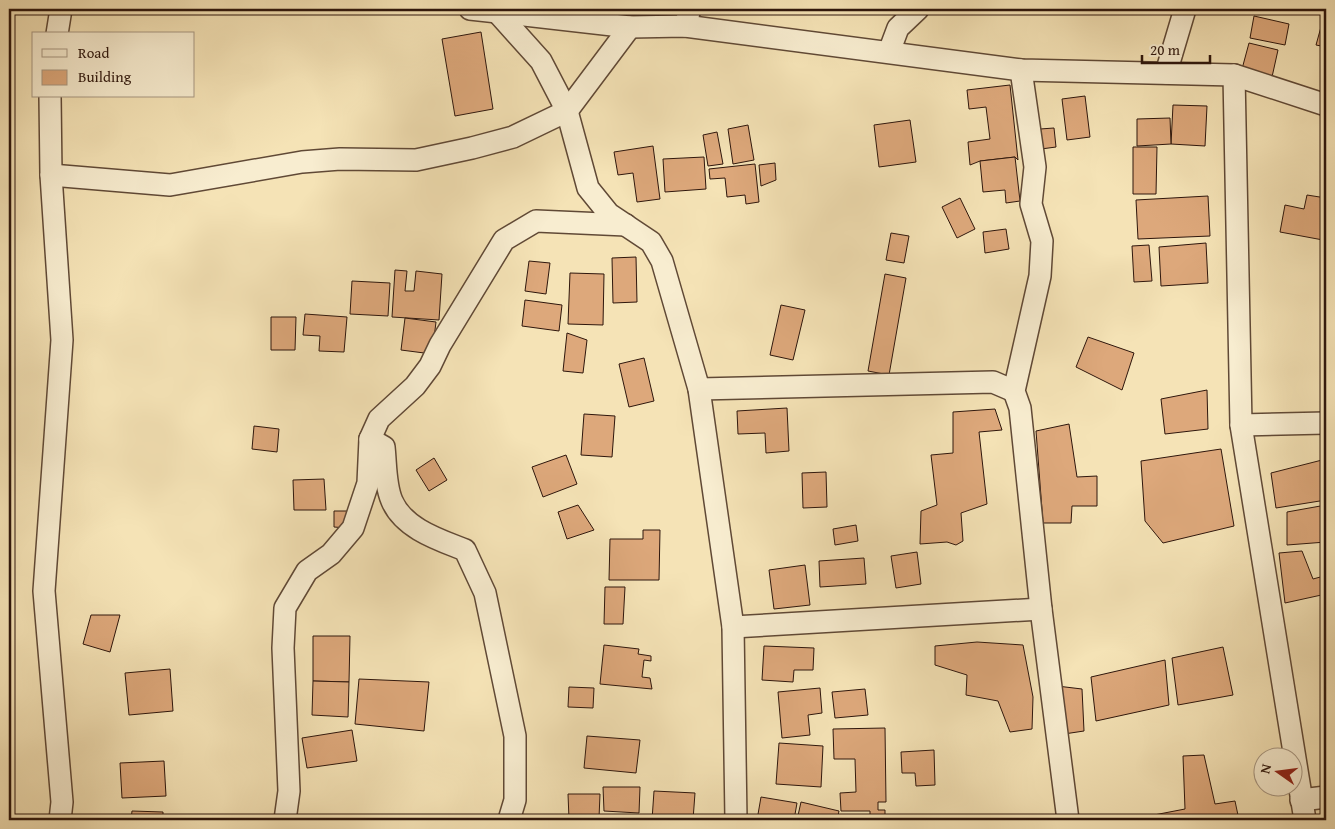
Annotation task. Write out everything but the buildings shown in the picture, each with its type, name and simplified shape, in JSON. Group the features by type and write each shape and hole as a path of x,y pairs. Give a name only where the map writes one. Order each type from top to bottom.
{"street":[{"path":"57,32 61,9"},
{"path":"470,9 630,27 688,18 888,52 1021,70 1234,74 1326,105"},
{"path":"888,52 898,28 918,9"},
{"path":"1166,73 1185,9"},
{"path":"497,12 541,61 567,111 588,188 608,214 651,242 662,261 699,389 733,627 736,820"},
{"path":"51,175 170,185 302,162 340,159 416,160 513,137 567,111 630,27"},
{"path":"1021,70 1035,167 1031,204 1042,240 1040,276 1014,391 1020,408 1041,609 1068,820"},
{"path":"1234,74 1241,425 1303,810 1326,797"},
{"path":"50,98 51,175 62,340 44,591 62,802 60,820"},
{"path":"285,820 289,791 283,648 285,608 307,571 331,554 353,528 368,482 370,439 379,419 415,386 430,366 440,345 504,240 536,221 627,225"},
{"path":"699,389 993,382 1014,391"},
{"path":"1241,425 1326,423"},
{"path":"370,439 384,448 392,502 407,521 427,534 465,550 485,593 515,736 515,800 509,820"},
{"path":"733,627 1041,609"}]}
